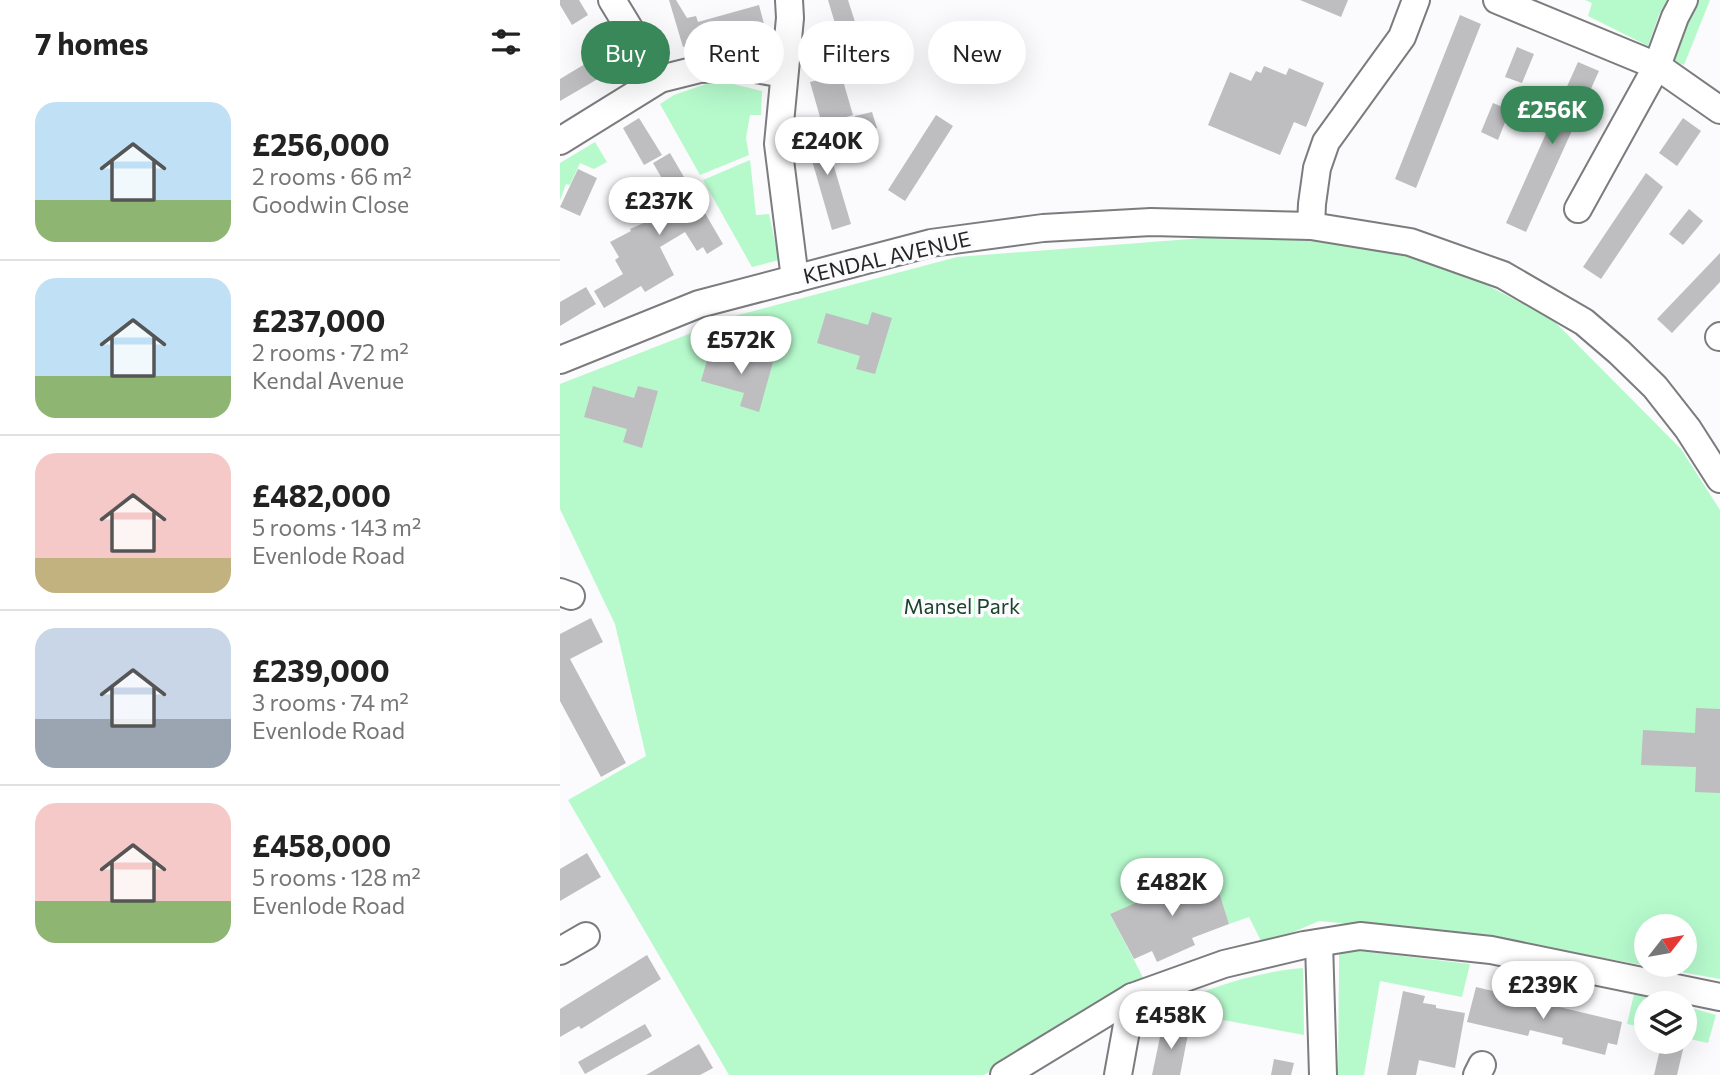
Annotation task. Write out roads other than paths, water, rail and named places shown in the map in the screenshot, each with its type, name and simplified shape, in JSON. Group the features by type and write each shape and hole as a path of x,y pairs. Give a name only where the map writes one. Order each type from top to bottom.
{"street":[{"path":"612,0 625,21"},
{"path":"784,74 790,18 789,0"},
{"path":"1311,226 1317,167 1326,142 1402,37 1416,0"},
{"path":"1497,0 1657,66 1720,110"},
{"path":"1578,209 1657,66 1684,0"},
{"path":"560,141 652,84"},
{"path":"783,84 778,144 795,279"},
{"name":"KENDAL AVENUE","path":"560,360 699,304 931,243 1043,228 1152,222 1311,226 1410,242 1503,275 1584,322 1655,387 1688,429 1720,479"},
{"path":"560,951 586,936"},
{"path":"1004,1075 1132,997 1224,964 1360,936 1491,950 1720,997"},
{"path":"1318,943 1323,1075"},
{"path":"1118,1075 1132,997"}],"park label":[{"name":"Mansel Park","path":"962,607"}]}
